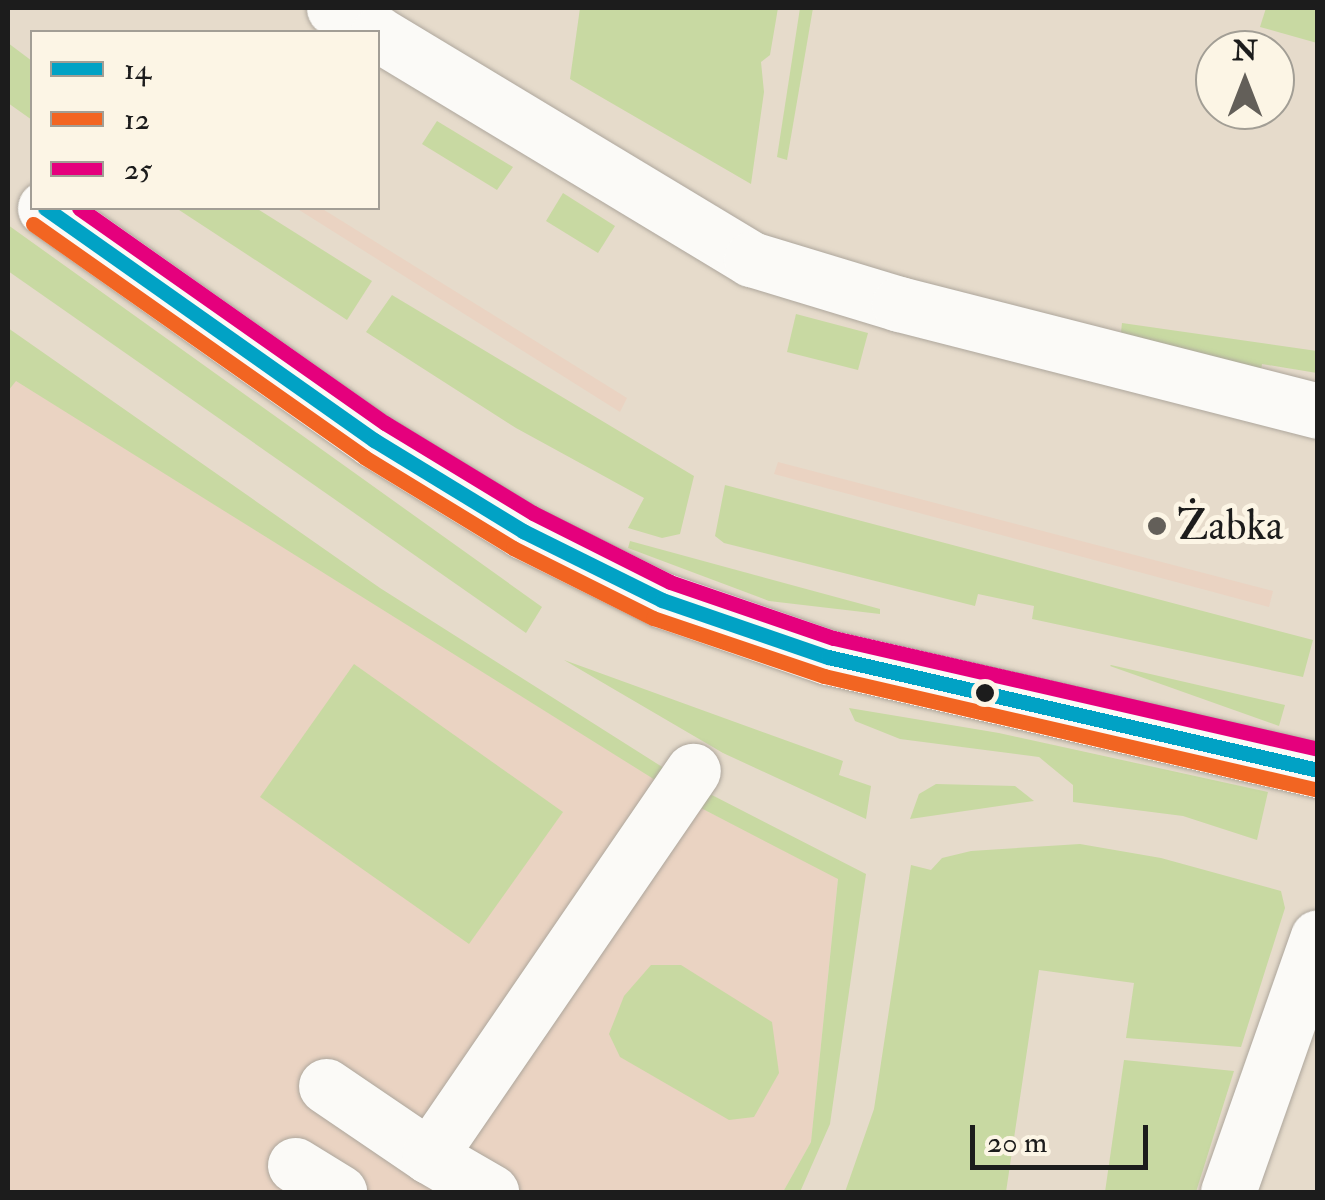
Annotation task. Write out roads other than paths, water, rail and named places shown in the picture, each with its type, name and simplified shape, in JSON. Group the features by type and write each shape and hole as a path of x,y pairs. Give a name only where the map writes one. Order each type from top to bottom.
{"street":[{"path":"334,8 371,30"},
{"path":"380,35 752,259 898,304 1318,411"},
{"path":"8,180 30,196"},
{"path":"49,210 374,440 523,530 662,600 828,657 1318,770"},
{"path":"428,1156 693,771"},
{"path":"1228,1192 1318,936"},
{"path":"326,1086 428,1156 491,1192"}],"place":[{"name":"Żabka","path":"1157,526"}]}
